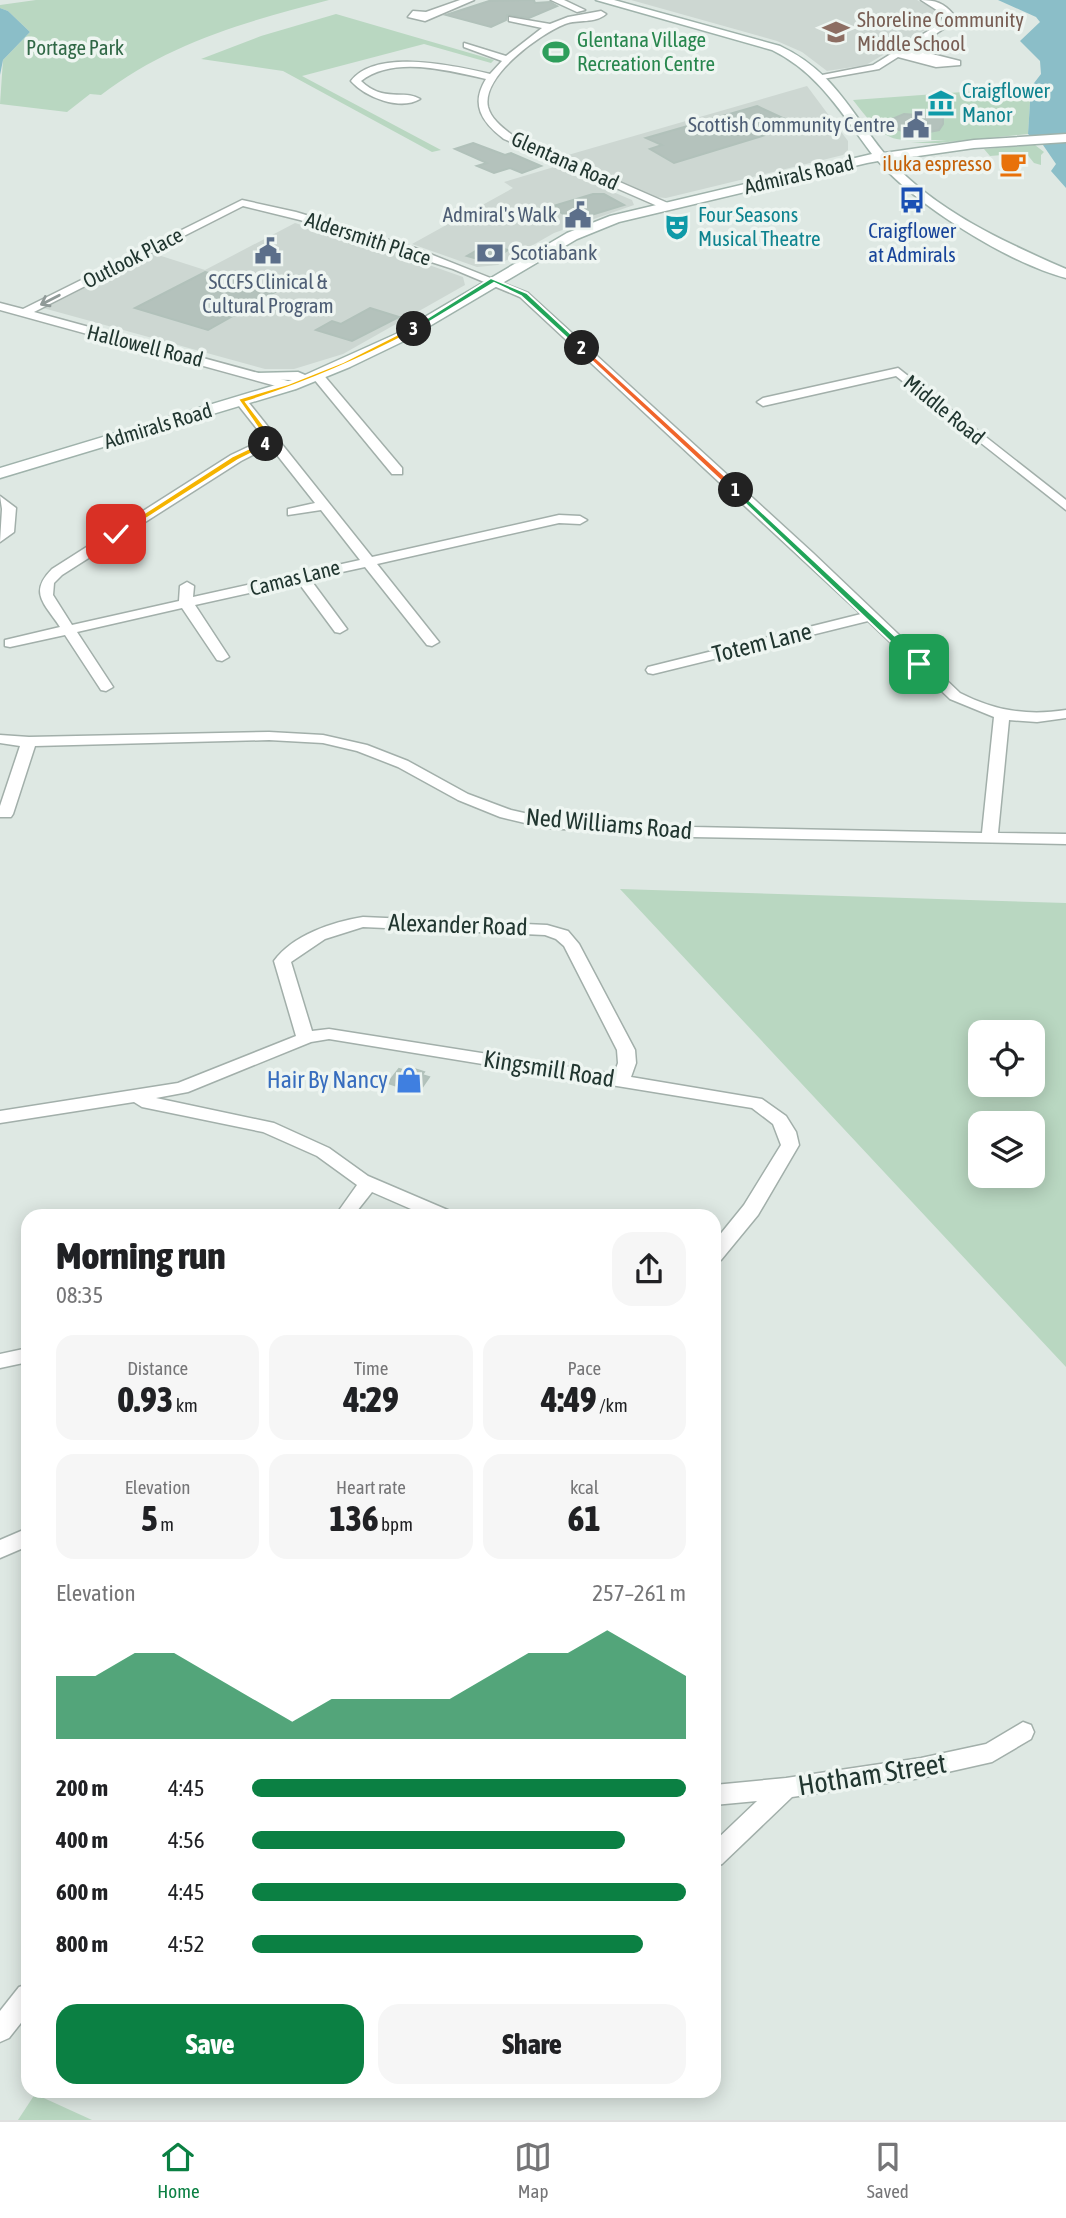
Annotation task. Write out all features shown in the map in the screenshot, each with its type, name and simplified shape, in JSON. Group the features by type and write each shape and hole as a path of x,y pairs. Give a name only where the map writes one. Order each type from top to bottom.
{"main road":[{"path":"602,0 776,48 800,60 820,78 881,157 910,185 950,214 1007,247 1066,274"},
{"path":"862,132 900,144 947,148"},
{"path":"845,164 857,152 862,132"},
{"name":"Admirals Road","path":"0,473 291,386 401,337 494,280 530,249 552,247 595,226 666,206 881,157 1018,140 1066,138"},
{"path":"261,376 317,375"}],"street":[{"path":"429,14 469,0"},
{"path":"415,99 390,100 363,88 356,81 373,71 423,64 492,77 534,36 576,14 556,0"},
{"path":"820,78 876,68 948,21 948,14 942,8 926,0"},
{"path":"512,19 551,27"},
{"path":"467,45 509,60"},
{"name":"Glentana Road","path":"492,77 482,92 481,99 488,118 500,131 527,146 666,206"},
{"name":"Aldersmith Place","path":"242,203 375,239 494,280 524,295 955,696 977,709 1002,715 1051,718 1066,714"},
{"name":"Outlook Place","path":"23,313 242,203"},
{"name":"Hallowell Road","path":"0,306 291,386"},
{"name":"Middle Road","path":"763,402 898,372 1066,506"},
{"path":"317,375 397,471"},
{"path":"241,401 321,506 432,642"},
{"path":"106,687 47,594 47,582 57,572 236,458 271,442"},
{"path":"0,500 9,508 7,532 0,538"},
{"path":"293,512 321,506"},
{"name":"Camas Lane","path":"10,643 559,519 580,520"},
{"path":"302,578 340,629"},
{"path":"187,586 186,603 222,657"},
{"name":"Totem Lane","path":"653,670 871,616"},
{"path":"990,836 1002,715"},
{"name":"Ned Williams Road","path":"0,739 29,742 269,736 323,739 362,748 403,764 463,797 506,814 547,823 692,832 1066,839"},
{"path":"5,814 29,742"},
{"name":"Alexander Road","path":"308,1037 301,1031 282,961 289,953 338,927 363,922 547,930 562,935 571,944 623,1044 627,1063 621,1081"},
{"name":"Kingsmill Road","path":"159,1098 308,1037 329,1034 757,1103 770,1111 789,1135 788,1151 758,1200 721,1246"},
{"path":"0,1118 100,1102 159,1098 268,1127 323,1152 369,1184 427,1209"},
{"path":"348,1209 369,1184"},
{"path":"0,1361 21,1356"},
{"path":"0,1550 21,1540"},
{"name":"Hotham Street","path":"721,1794 786,1788 921,1768 992,1752 1023,1732"},
{"path":"721,1850 786,1788"},
{"path":"0,2030 21,2004"}],"shaded area":[{"name":"Shoreline Community Middle School","path":"631,0 917,0 936,10 940,19 866,65 827,71 802,52 777,41"},
{"path":"807,86 848,141 848,150 843,155 666,198 654,197 561,157"},
{"path":"554,167 632,200 634,205 554,233 498,265 477,267 412,244 513,188 504,182"},
{"path":"295,223 463,277 465,285 343,354 294,369 265,369 43,308 152,253 205,270"}],"green space":[{"name":"Portage Park","path":"36,0 329,0 269,16 181,48 154,61 101,95 90,94 67,112 0,104 3,60 30,32 8,11 0,8 0,5"},
{"path":"336,14 494,60 491,63 424,44 302,76 441,150 432,152 283,71 201,59 261,36"},
{"path":"1031,87 1028,134 938,143 911,143 947,140 902,140 884,134 853,100"},
{"path":"1035,145 1044,152 1041,155 1041,165 1034,163 1026,153 990,156 984,149"},
{"path":"620,889 1066,903 1066,1367"},
{"path":"32,2098 44,2098 92,2120 18,2120"}],"water":[{"path":"998,0 1066,0 1066,188 1051,171 1056,164 1043,145 1028,134 1031,87 1041,74 1040,61 1020,41 1040,22 1036,17"},
{"path":"0,8 8,11 30,32 3,60 0,75"}],"building":[{"path":"534,0 535,3 550,2 557,6 529,18 507,15 506,20 491,27 446,15 489,1"},
{"path":"757,106 798,125 674,163 650,149 662,145 646,138"},
{"name":"Scottish Community Centre","path":"904,114 943,117 943,124 939,130 919,134 894,129 885,122"},
{"path":"473,143 505,155 511,153 541,166 522,173 510,168 494,173 477,166 487,163 455,149"},
{"path":"593,194 604,194 624,205 575,220 550,207"},
{"name":"Scotiabank","path":"486,245 508,250 488,262 467,256"},
{"path":"205,272 275,292 208,330 135,308"},
{"path":"370,308 399,317 352,341 316,330 332,321 341,324"},
{"name":"Hair By Nancy","path":"408,1067 424,1072 422,1075 429,1077 418,1093 388,1083 399,1069 406,1071"}],"place":[{"name":"Shoreline Community Middle School","path":"836,32"},
{"name":"Glentana Village Recreation Centre","path":"556,52"},
{"name":"Craigflower Manor","path":"941,103"},
{"name":"Scottish Community Centre","path":"916,125"},
{"name":"iluka espresso","path":"1013,164"},
{"name":"Craigflower at Admirals","path":"912,200"},
{"name":"Admiral's Walk","path":"578,215"},
{"name":"Four Seasons Musical Theatre","path":"677,227"},
{"name":"SCCFS Clinical & Cultural Program","path":"268,251"},
{"name":"Scotiabank","path":"490,253"},
{"name":"Hair By Nancy","path":"409,1080"}],"route":[{"path":"116,534 236,458 271,442 241,401 291,386 345,364 401,337 494,280 524,295 808,556 919,664"}]}
